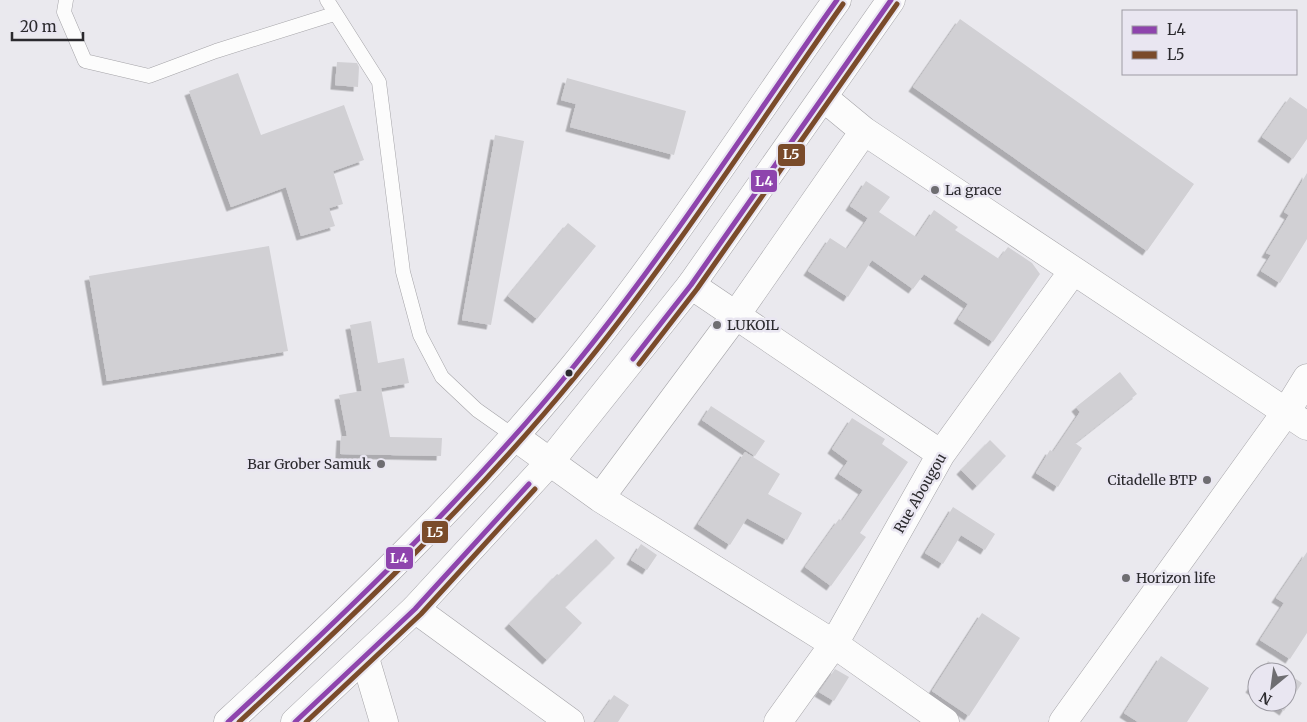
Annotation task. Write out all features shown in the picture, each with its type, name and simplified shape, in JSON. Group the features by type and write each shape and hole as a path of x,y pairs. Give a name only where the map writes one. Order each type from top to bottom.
{"street":[{"path":"228,722 378,580 488,466 570,371 620,307 837,0"},
{"path":"294,722 365,658 415,609 549,463 692,285 892,0"},
{"path":"824,98 864,131 1296,419"},
{"path":"600,498 736,315 864,131"},
{"name":"Rue Abougou","path":"778,722 834,644 941,454 1073,271"},
{"path":"692,285 941,454"},
{"path":"1063,722 1296,419 1307,378"},
{"path":"514,436 600,498 834,644 945,722"},
{"path":"415,609 570,722"},
{"path":"365,658 384,722"}],"lane":[{"path":"66,0 64,12 85,61 149,76 216,51 334,14"},
{"path":"327,0 334,14 379,82 403,272 420,335 442,377 477,410 514,436"}],"building":[{"path":"960,19 1194,184 1147,251 913,87"},
{"path":"337,62 357,63 359,67 358,87 335,85"},
{"path":"238,73 261,135 344,105 364,160 333,171 343,204 329,208 335,226 301,236 286,187 231,207 189,91"},
{"path":"567,78 686,111 674,155 570,127 576,104 561,100"},
{"path":"1290,97 1307,109 1307,139 1293,159 1262,137"},
{"path":"495,135 524,141 491,325 462,320"},
{"path":"1307,173 1307,239 1280,283 1261,271 1271,255 1266,253 1289,215 1284,212"},
{"path":"866,181 890,197 879,212 916,237 934,210 958,227 955,230 999,259 1008,247 1032,263 1040,274 993,342 958,319 968,304 924,274 913,289 872,260 848,297 808,271 830,238 847,249 868,218 850,206"},
{"path":"568,223 596,246 537,319 508,296"},
{"path":"269,246 288,351 107,381 89,276"},
{"path":"371,321 378,363 404,358 409,383 381,388 390,437 442,438 441,456 340,454 341,436 347,436 339,395 362,391 350,325"},
{"path":"1120,372 1137,394 1075,443 1082,448 1058,487 1036,473 1050,450 1053,452 1080,412 1076,407"},
{"path":"711,406 765,441 755,456 702,420"},
{"path":"852,418 885,439 882,444 908,462 860,533 866,537 831,586 805,567 839,519 842,521 863,490 839,474 848,461 832,449"},
{"path":"990,440 1006,456 977,486 961,470"},
{"path":"745,452 780,474 768,494 802,513 787,540 747,518 730,545 698,524"},
{"path":"953,507 995,534 985,550 961,535 943,564 925,553"},
{"path":"596,539 615,558 565,607 582,623 547,660 509,624 557,574 559,575"},
{"path":"641,544 657,555 647,570 631,560"},
{"path":"1307,552 1307,633 1290,659 1260,640 1284,603 1276,598"},
{"path":"982,613 1020,638 969,716 932,691"},
{"path":"1161,656 1209,688 1187,722 1138,722 1124,713"},
{"path":"835,669 849,677 834,701 819,692"},
{"path":"1297,680 1302,683 1297,691"},
{"path":"614,695 629,705 618,722 595,722"}],"transit line":[{"name":"L4","path":"228,722 362,596 448,509 490,464 570,371 674,234 837,0"},
{"name":"L4","path":"633,359 691,285 891,0"},
{"name":"L5","path":"239,722 327,640 455,512 575,377 679,240 843,4"},
{"name":"L5","path":"639,364 697,289 897,4"},
{"name":"L4","path":"295,722 415,609 529,484"},
{"name":"L5","path":"306,722 421,614 535,489"}],"place":[{"name":"La grace","path":"935,190"},
{"name":"LUKOIL","path":"717,325"},
{"name":"Bar Grober Samuk","path":"381,464"},
{"name":"Citadelle BTP","path":"1207,480"},
{"name":"Horizon life","path":"1126,578"}]}
